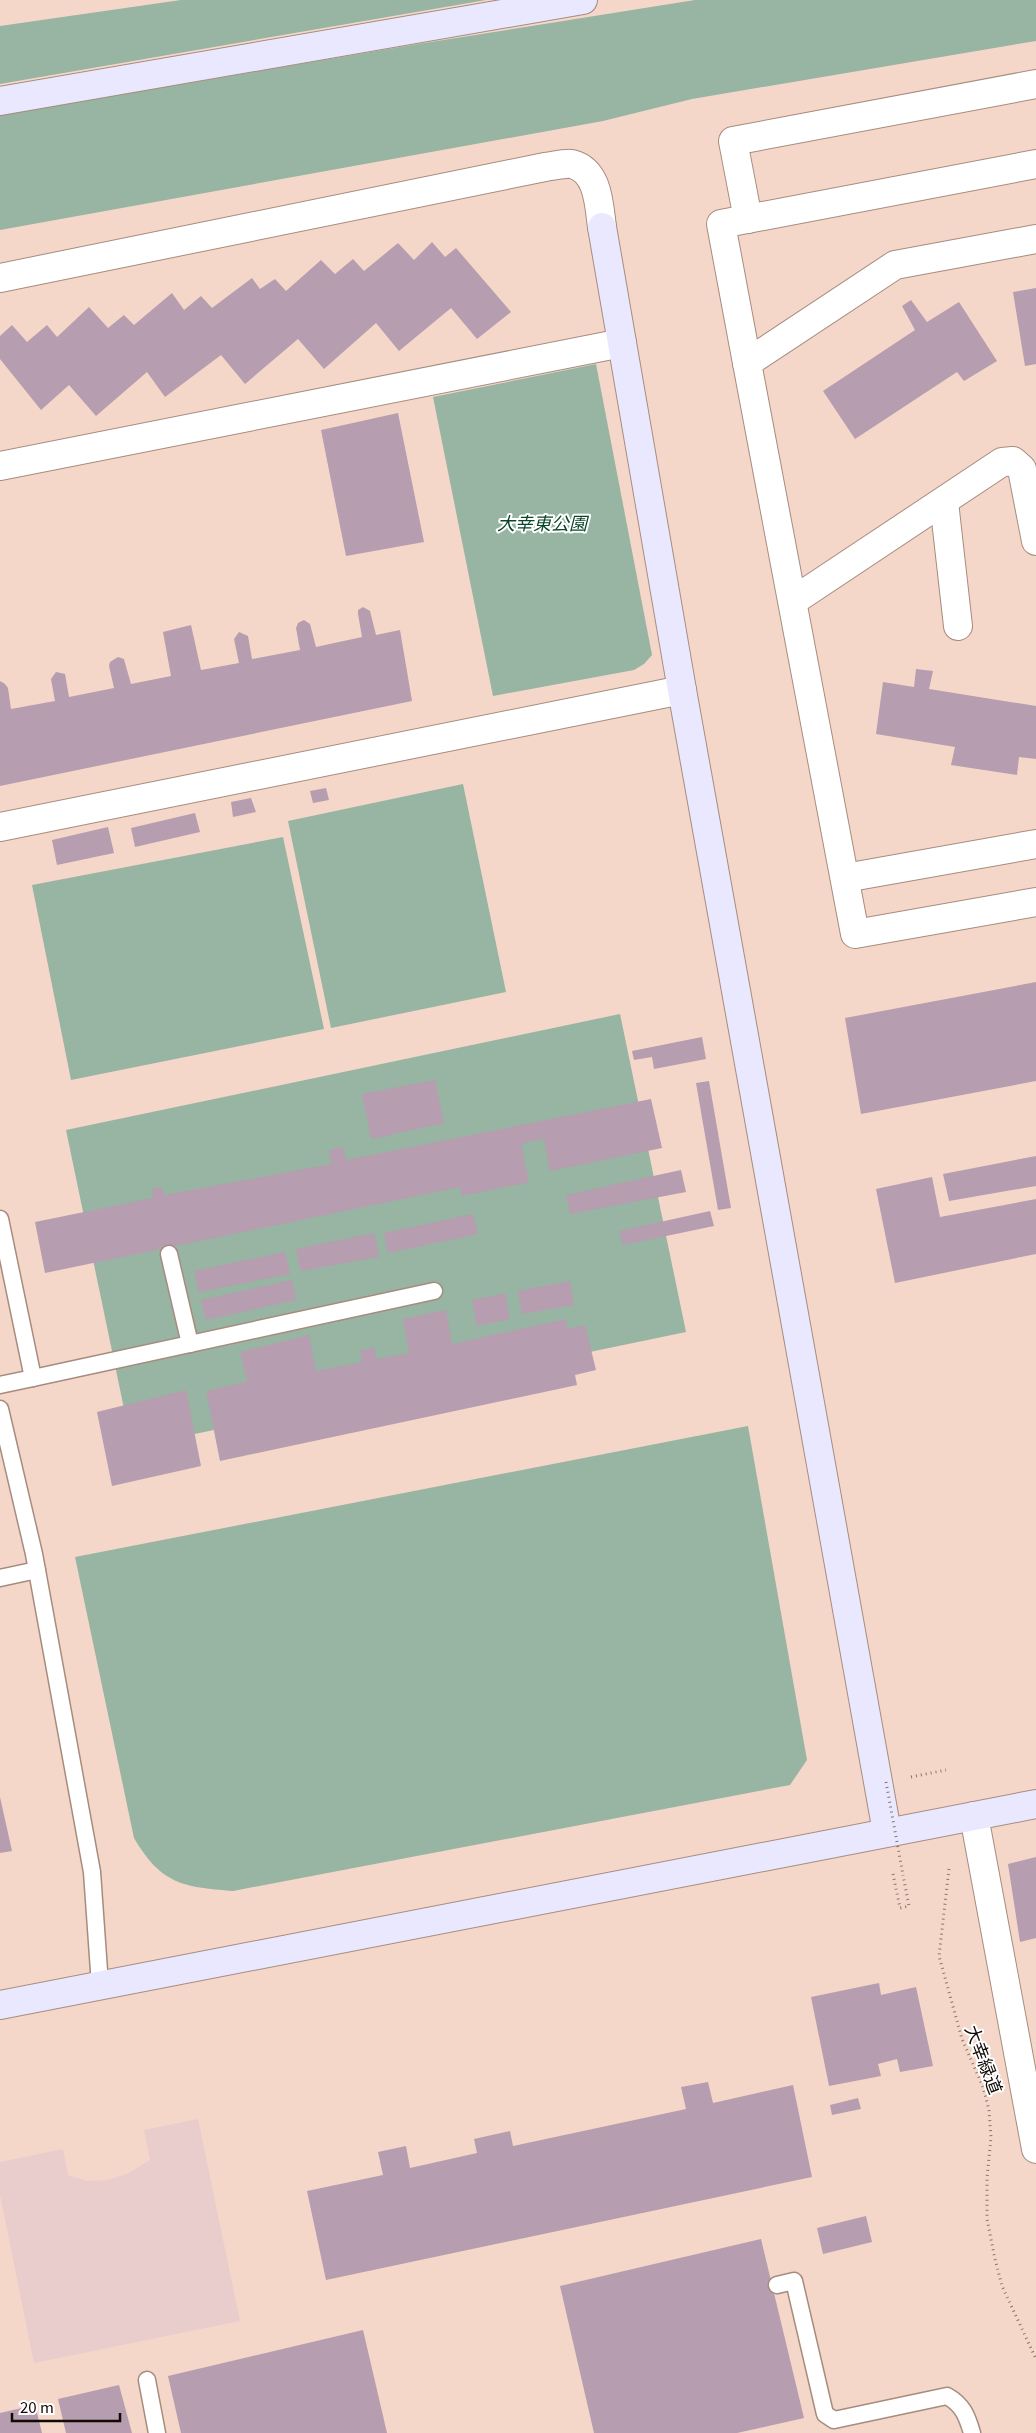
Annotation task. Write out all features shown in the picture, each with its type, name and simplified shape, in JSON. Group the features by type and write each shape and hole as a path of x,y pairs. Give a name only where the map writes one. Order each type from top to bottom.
{"street":[{"path":"0,101 583,0"},
{"path":"748,219 733,141 1036,84"},
{"path":"0,278 545,167 572,164 590,175 596,189 682,690 887,1832"},
{"path":"1036,164 721,224 855,934 1036,902"},
{"path":"747,363 895,266 1036,239"},
{"path":"0,466 622,343"},
{"path":"793,601 1002,462 1013,461 1022,469 1036,541"},
{"path":"944,502 958,626"},
{"path":"0,827 682,690"},
{"path":"845,878 1036,844"},
{"path":"0,2005 1036,1804"},
{"path":"974,1816 1036,2149"}],"lane":[{"path":"0,1219 33,1378"},
{"path":"169,1254 190,1344"},
{"path":"0,1385 434,1291"},
{"path":"0,1409 37,1570 92,1872 100,1985"},
{"path":"0,1578 37,1570"},
{"path":"777,2285 794,2281 825,2414 834,2420 947,2396 958,2402 964,2410 972,2433"},
{"path":"147,2380 157,2433"}],"path":[{"path":"914,1776 946,1770"},
{"path":"886,1782 909,1906 900,1908 893,1874"},
{"name":"大幸緑道","path":"941,1822 951,1860 939,1956 962,2039 984,2087 989,2110 991,2138 987,2178 987,2219 995,2259 1002,2286 1036,2359"}],"shaded area":[{"path":"198,2119 240,2321 34,2363 0,2195 0,2162 63,2149 68,2175 87,2181 108,2180 129,2173 150,2160 144,2130"}],"green space":[{"path":"181,0 486,0 0,84 0,26"},
{"path":"695,0 1036,0 1036,41 692,99 603,121 0,230 0,115 418,44"},
{"name":"大幸東公園","path":"596,364 652,655 644,664 634,670 493,696 433,397"},
{"path":"463,784 506,992 331,1028 288,821"},
{"path":"283,837 324,1029 71,1080 32,885"},
{"path":"620,1014 686,1332 132,1447 66,1130"},
{"path":"748,1426 807,1760 790,1785 233,1891 186,1885 174,1880 154,1865 144,1853 134,1838 75,1557"}],"building":[{"path":"432,242 445,257 456,248 511,312 477,339 451,308 399,351 376,323 324,369 298,339 245,384 221,355 165,397 147,372 96,416 69,385 41,410 0,359 0,336 12,325 27,342 47,325 57,337 89,307 108,328 124,315 134,325 172,293 184,310 201,296 212,308 252,278 260,289 275,279 286,291 321,260 335,274 353,259 364,271 398,243 414,260"},
{"path":"1036,288 1036,364 1025,366 1013,292"},
{"path":"911,300 927,322 959,302 997,361 964,381 957,372 855,439 823,391 915,330 902,306"},
{"path":"398,413 424,542 346,556 321,430"},
{"path":"363,607 370,611 376,635 400,630 412,701 0,786 0,681 8,688 11,709 55,701 51,679 56,672 65,674 69,697 114,688 109,666 110,662 118,657 124,659 131,684 171,676 163,632 191,625 201,670 239,663 234,639 239,632 248,636 252,659 300,650 296,628 298,623 304,620 310,624 316,647 362,637 358,610"},
{"path":"916,669 933,671 929,689 1036,706 1036,759 1019,757 1017,775 951,765 955,747 876,734 883,682 914,687"},
{"path":"326,788 329,800 313,803 310,791"},
{"path":"251,798 256,812 233,817 231,802"},
{"path":"195,813 200,832 135,847 131,828"},
{"path":"108,827 114,853 57,865 52,840"},
{"path":"1036,982 1036,1081 861,1114 845,1018"},
{"path":"702,1037 706,1059 654,1069 652,1057 634,1060 632,1051"},
{"path":"435,1080 444,1123 371,1139 362,1094"},
{"path":"709,1081 731,1208 718,1210 696,1083"},
{"path":"651,1099 662,1148 550,1171 544,1139 521,1144 529,1182 462,1196 460,1187 45,1273 35,1222 153,1198 152,1189 161,1187 165,1195 331,1164 329,1150 343,1147 346,1160"},
{"path":"1036,1156 1036,1186 949,1201 943,1174"},
{"path":"681,1170 686,1192 570,1214 566,1195"},
{"path":"932,1177 940,1217 1036,1199 1036,1254 895,1283 876,1189"},
{"path":"710,1211 714,1226 623,1245 619,1231"},
{"path":"473,1214 478,1234 388,1253 384,1233"},
{"path":"374,1233 379,1257 301,1271 296,1249"},
{"path":"285,1252 290,1274 199,1292 194,1271"},
{"path":"292,1280 296,1300 206,1320 201,1300"},
{"path":"570,1281 574,1305 522,1314 518,1291"},
{"path":"505,1293 510,1319 477,1326 472,1300"},
{"path":"446,1310 452,1344 566,1319 567,1329 585,1325 596,1370 575,1375 577,1385 220,1461 206,1391 247,1382 240,1352 309,1335 316,1371 362,1362 360,1351 374,1347 377,1359 409,1353 403,1319"},
{"path":"186,1390 201,1466 112,1486 97,1412"},
{"path":"0,1797 12,1851 0,1853"},
{"path":"1036,1857 1036,1938 1020,1942 1008,1864"},
{"path":"879,1983 881,1995 916,1987 933,2066 900,2072 897,2059 878,2064 881,2076 829,2086 811,1997"},
{"path":"708,2082 713,2103 793,2085 812,2177 326,2280 307,2191 383,2175 378,2152 406,2146 410,2168 477,2153 474,2139 510,2131 513,2146 686,2109 681,2087"},
{"path":"858,2098 861,2109 832,2115 830,2105"},
{"path":"866,2216 872,2242 823,2254 817,2228"},
{"path":"761,2239 804,2418 737,2433 594,2433 560,2286"},
{"path":"363,2330 387,2433 181,2433 168,2376"},
{"path":"119,2385 132,2433 66,2433 58,2399"},
{"path":"35,2405 42,2433 0,2433 0,2413"}]}
